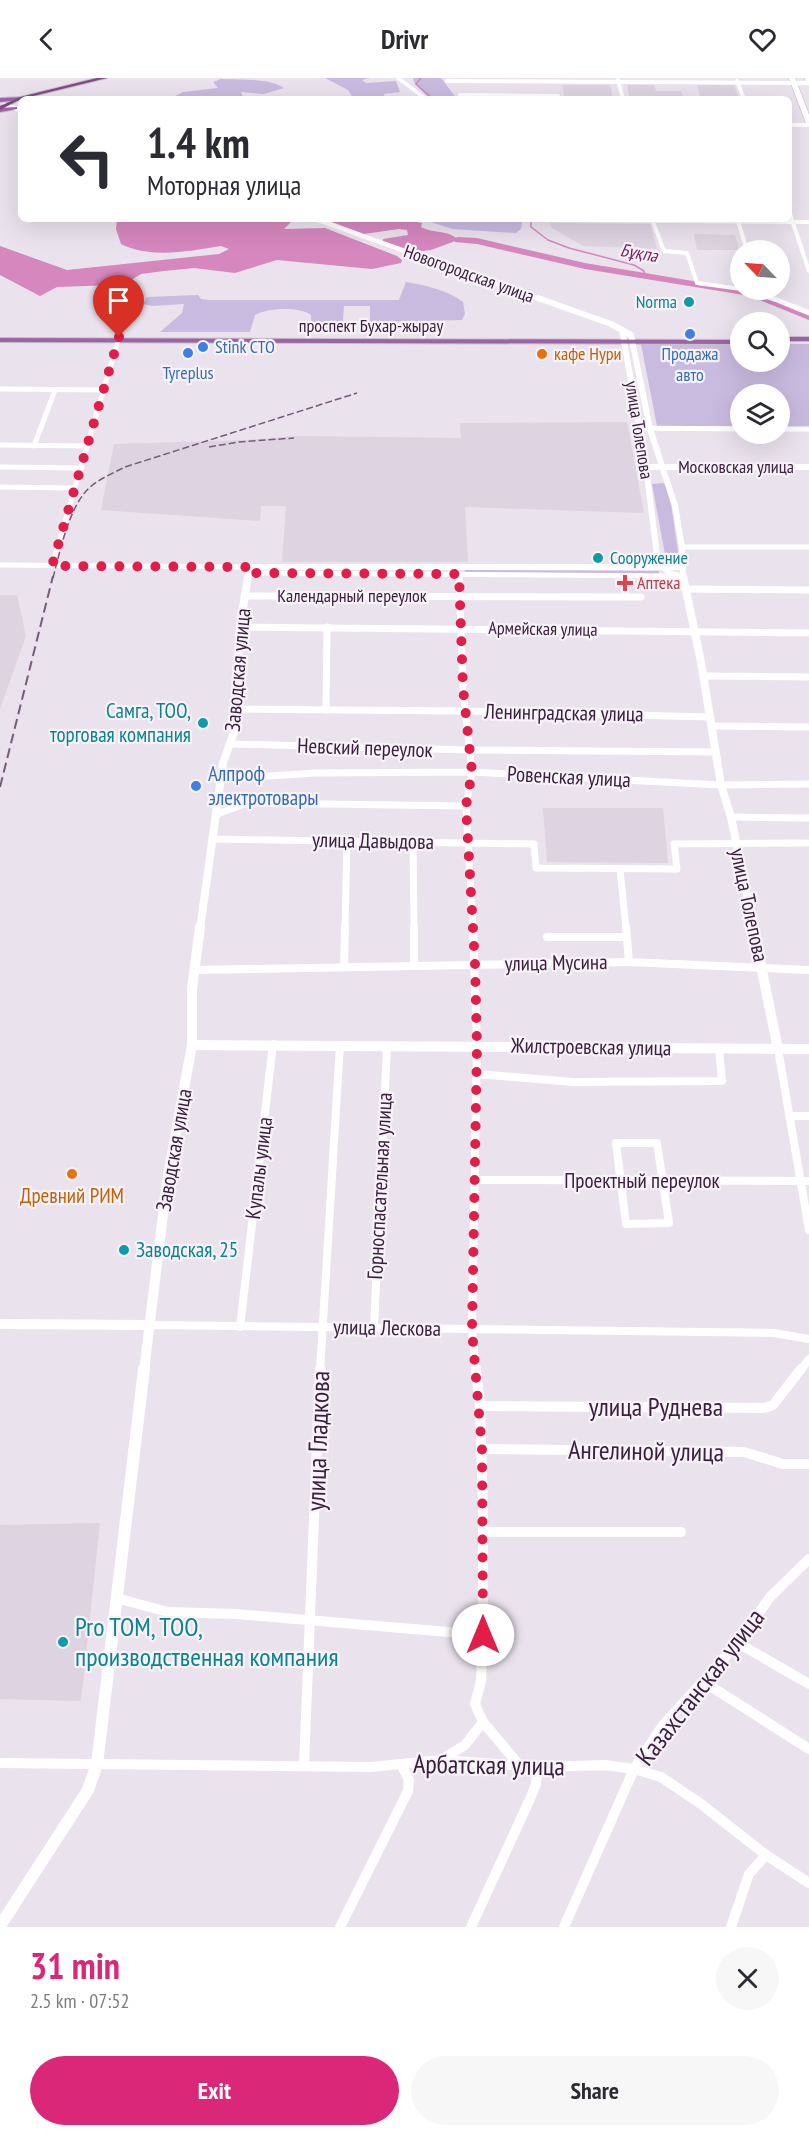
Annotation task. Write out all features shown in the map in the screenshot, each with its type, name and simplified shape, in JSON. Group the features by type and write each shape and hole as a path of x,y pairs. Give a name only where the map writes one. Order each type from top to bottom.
{"highway":[{"path":"30,96 104,78"}],"main road":[{"path":"793,81 809,124"},
{"path":"1,105 18,99"},
{"path":"1,105 18,109"},
{"name":"проспект Бухар-жырау","path":"0,338 730,340"},
{"path":"790,340 809,341"}],"street":[{"path":"398,78 422,96"},
{"path":"446,80 809,81"},
{"path":"446,80 453,87"},
{"path":"554,80 558,96"},
{"path":"618,80 622,96"},
{"path":"737,81 743,96"},
{"path":"792,125 809,124"},
{"name":"Новогородская улица","path":"323,222 610,324 628,338"},
{"path":"654,222 664,251 687,253 697,283 730,288"},
{"path":"738,222 744,240"},
{"path":"809,222 793,222 809,271"},
{"path":"773,300 809,313"},
{"path":"52,566 119,338"},
{"name":"улица Толепова","path":"628,338 657,555 664,568"},
{"name":"улица Толепова","path":"628,338 650,429 675,506 682,547 684,583 695,631 721,785 731,817 763,969 790,1116 806,1181 809,1230"},
{"path":"0,389 105,390"},
{"path":"34,446 55,390"},
{"path":"639,428 730,429"},
{"path":"790,429 809,429"},
{"path":"0,445 88,446"},
{"path":"0,467 82,468"},
{"name":"Московская улица","path":"646,467 809,467"},
{"path":"0,487 75,488"},
{"path":"682,547 809,547"},
{"path":"0,565 673,576"},
{"path":"249,570 683,567"},
{"path":"664,568 684,583 809,590"},
{"name":"Заводская улица","path":"0,1926 88,1790 97,1764 167,1181 176,1146 192,1045 192,989 215,815 223,763 231,744 237,709 240,627 249,570"},
{"path":"459,574 465,711 472,772 466,806 477,1045 472,1330 482,1449 483,1635 481,1682 476,1704 483,1722 520,1766"},
{"name":"Календарный переулок","path":"244,596 641,597"},
{"name":"Армейская улица","path":"240,627 809,633"},
{"path":"326,710 327,627"},
{"path":"703,676 809,677"},
{"name":"Ленинградская улица","path":"237,709 465,711 809,727"},
{"name":"Невский переулок","path":"231,744 468,750 716,752"},
{"name":"Ровенская улица","path":"221,780 315,773 472,772 721,785 809,784"},
{"path":"218,796 247,803 466,806"},
{"path":"215,815 247,803"},
{"path":"731,817 809,818"},
{"name":"улица Давыдова","path":"212,838 534,844 536,868 620,869 677,869 674,844 809,843"},
{"path":"344,966 347,841"},
{"path":"413,841 414,966"},
{"path":"620,869 629,962"},
{"path":"547,937 626,937"},
{"name":"улица Мусина","path":"195,970 629,962 809,970"},
{"name":"Купалы улица","path":"240,1327 273,1044"},
{"name":"Жилстроевская улица","path":"192,1045 477,1045 809,1049"},
{"name":"улица Гладкова","path":"304,1765 322,1327 340,1045"},
{"name":"Горноспасательная улица","path":"374,1328 387,1045"},
{"path":"477,1074 573,1083 722,1081 719,1048"},
{"path":"790,1116 809,1116"},
{"path":"616,1143 657,1143 663,1181 669,1223 626,1224 616,1143"},
{"name":"Проектный переулок","path":"476,1180 806,1181"},
{"name":"улица Лескова","path":"0,1324 774,1333 809,1339"},
{"name":"улица Руднева","path":"480,1406 764,1408 774,1405 809,1359"},
{"name":"Ангелиной улица","path":"482,1449 744,1452 783,1464 809,1464"},
{"path":"483,1532 681,1532"},
{"name":"Казахстанская улица","path":"564,1927 634,1769 663,1725 738,1643 770,1597 809,1558"},
{"path":"116,1598 168,1612 236,1614 483,1635"},
{"path":"738,1643 809,1684"},
{"path":"704,1682 809,1749"},
{"path":"441,1760 465,1745 483,1722"},
{"name":"Арбатская улица","path":"97,1764 371,1767 441,1760 538,1767 605,1765 634,1769 661,1777 701,1804 766,1855 809,1883"},
{"path":"0,1763 97,1764"},
{"path":"340,1927 408,1791 409,1780 401,1764"},
{"path":"471,1927 530,1799 536,1784 538,1767"},
{"path":"731,1927 749,1874 766,1855"}],"shaded area":[{"path":"325,78 370,78 362,80 366,83 396,81 400,92 384,94 384,96 352,96 348,90"},
{"path":"413,78 441,78 455,96 427,96 415,84"},
{"path":"221,79 263,81 284,88 264,94 241,92 243,96 175,96 183,92 218,88 213,82"},
{"path":"562,85 610,85 612,96 564,96"},
{"path":"627,85 654,85 656,91 681,91 683,96 629,96"},
{"path":"697,85 734,85 738,96 700,96"},
{"path":"117,222 291,222 284,229 325,228 402,260 401,263 372,269 277,260 235,273 194,268 141,274 128,282 115,285 57,287 40,296 0,275 0,246 67,270 219,254 229,249 221,246 183,252 157,253 132,249 121,244 116,229"},
{"path":"332,222 416,222 422,223 421,227 450,234 458,240 431,250 414,252 383,241 383,239 408,235 407,230 364,234"},
{"path":"431,222 522,222 521,229 516,233 452,229"},
{"path":"549,223 650,224 657,249 583,246 552,228"},
{"path":"694,234 735,235 736,240 730,240 730,250 697,250"},
{"path":"406,282 443,291 463,302 465,314 462,320 370,322 370,306 344,306 342,332 312,333 311,315 299,310 283,309 255,315 250,332 160,332 182,313 184,304 152,306 143,304 147,297 198,295 201,299 209,300 399,300"},
{"path":"641,344 730,344 730,372 790,372 790,344 809,344 809,427 790,427 790,384 730,384 730,426 657,426"},
{"path":"627,422 644,513 465,507 468,562 282,562 286,506 261,506 260,521 101,510 114,444 297,436 461,438 460,423"},
{"path":"665,483 671,504 680,565 667,565 652,484"},
{"path":"465,570 659,571 659,574 465,572"},
{"path":"0,595 17,595 26,636 0,709"},
{"path":"543,808 663,808 668,863 547,862"},
{"path":"100,1523 81,1701 0,1699 0,1525"}],"waterway":[{"path":"421,78 416,84 430,96"},
{"path":"531,222 531,227 548,240 569,248 634,265 644,271 646,277"},
{"name":"Бұқпа","path":"458,240 477,241 585,266 753,294 809,317"}],"railway":[{"path":"53,578 66,530 76,506 89,488 102,479 125,467 357,393"},
{"path":"209,447 239,442 294,438"},
{"path":"0,787 53,576"}],"place":[{"name":"Norma","path":"689,302"},
{"name":"Продажа авто","path":"690,334"},
{"name":"Stink СТО","path":"203,347"},
{"name":"Tyreplus","path":"188,353"},
{"name":"кафе Нури","path":"542,354"},
{"name":"Сооружение","path":"598,558"},
{"name":"Аптека","path":"625,583"},
{"name":"Самга, ТОО, торговая компания","path":"203,723"},
{"name":"Алпроф электротовары","path":"196,786"},
{"name":"Древний РИМ","path":"72,1174"},
{"name":"Заводская, 25","path":"124,1250"},
{"name":"Pro TOM, ТОО, производственная компания","path":"63,1642"}],"route":[{"path":"119,337 52,566 249,567 248,573 459,574 463,688 472,772 466,806 477,1045 472,1330 482,1449 483,1635"}]}
